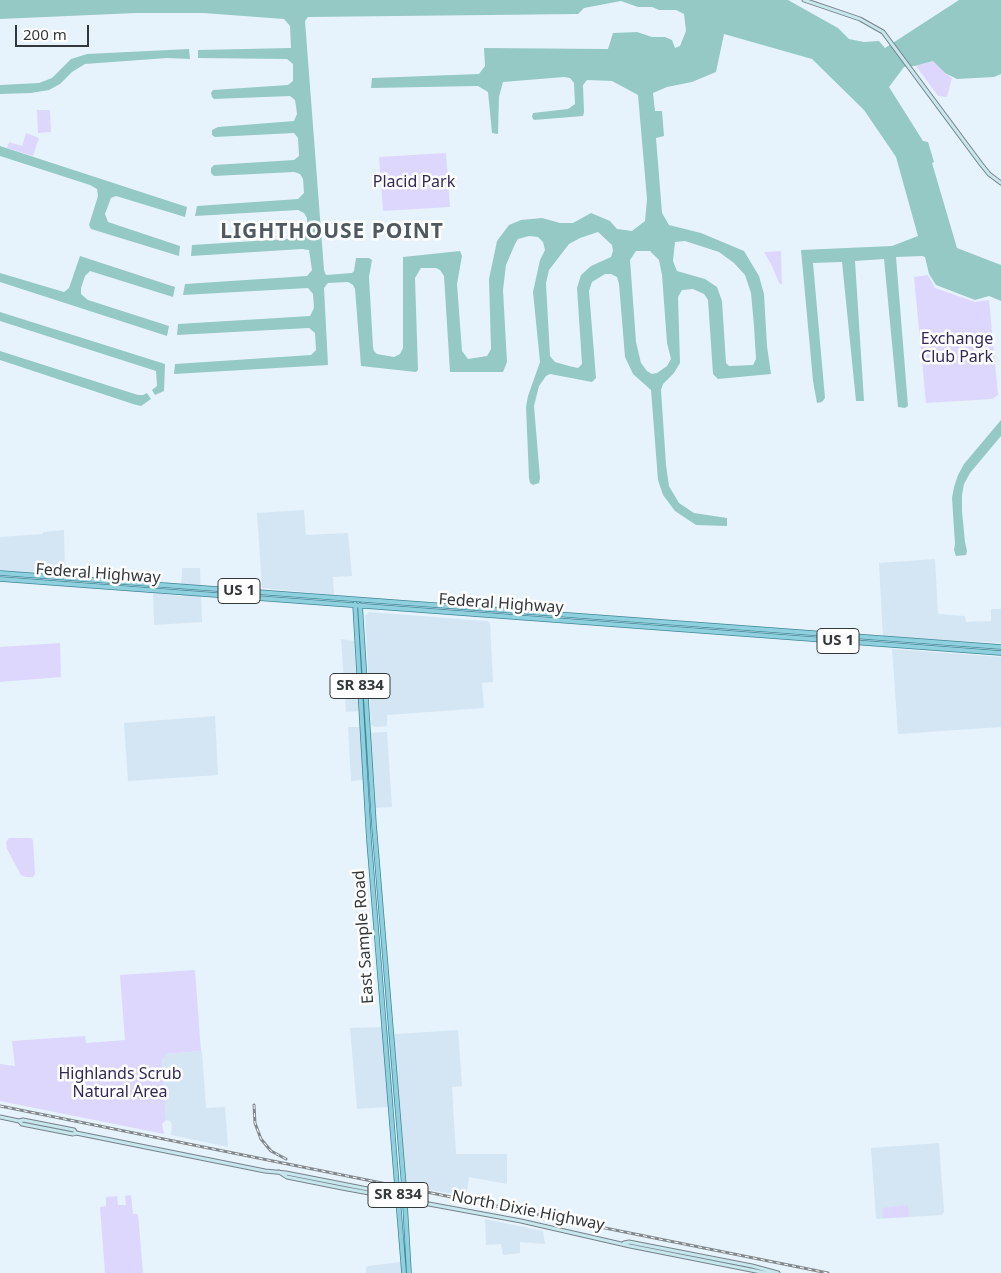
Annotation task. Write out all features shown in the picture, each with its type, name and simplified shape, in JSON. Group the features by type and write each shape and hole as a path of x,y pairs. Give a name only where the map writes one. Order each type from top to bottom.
{"main road":[{"path":"804,0 860,19 876,27 889,39 981,164 989,174 1001,183"},
{"name":"Federal Highway","path":"0,573 1001,647"},
{"path":"19,580 27,575"},
{"path":"31,582 33,578 39,576"},
{"name":"Federal Highway","path":"0,579 1001,653"},
{"path":"87,586 100,581"},
{"path":"99,586 110,581"},
{"path":"275,600 286,594"},
{"path":"288,601 296,595"},
{"name":"East Sample Road","path":"358,600 355,606 368,826 404,1273"},
{"name":"East Sample Road","path":"358,600 360,606 374,833 409,1273"},
{"path":"425,611 438,605"},
{"path":"600,623 614,618"},
{"path":"615,624 630,619"},
{"path":"742,634 753,628"},
{"path":"780,637 788,631"},
{"path":"788,637 799,632"},
{"path":"870,644 882,638"},
{"path":"886,645 896,639"},
{"path":"385,1035 391,1040"},
{"name":"North Dixie Highway","path":"0,1118 22,1124 279,1172 287,1177 301,1180 562,1230 630,1246 766,1273 778,1273"},
{"path":"392,1118 398,1124"}],"shaded area":[{"path":"0,0 788,0 838,28 849,39 864,42 879,41 885,48 959,0 1001,0 1001,74 994,77 957,79 945,73 933,61 904,67 889,87 923,141 928,142 934,162 932,163 957,248 1001,265 1001,301 989,296 975,300 936,285 929,274 925,257 896,257 908,406 905,408 898,407 884,259 855,261 864,401 856,401 842,262 813,263 825,398 822,402 817,403 813,381 801,250 892,246 918,236 896,157 864,110 812,59 724,34 716,72 692,82 667,87 653,93 655,111 662,111 664,136 656,138 662,213 669,225 701,233 744,251 759,276 764,294 767,346 771,374 718,379 713,374 708,300 704,294 693,289 682,290 678,297 680,363 674,373 663,384 661,390 669,486 679,503 694,513 727,518 727,526 696,525 675,511 663,495 658,480 651,390 633,374 625,357 619,284 617,277 611,274 605,274 592,282 589,291 596,378 592,382 550,374 546,376 539,386 534,406 540,478 539,483 533,485 530,483 529,478 526,407 540,362 533,292 540,260 545,250 543,242 538,237 529,236 518,239 506,265 503,290 507,362 503,372 450,372 444,276 436,268 421,268 415,278 418,370 416,372 361,366 355,289 348,282 328,283 324,288 328,365 174,374 175,364 311,355 316,350 315,333 309,328 177,335 178,324 310,316 314,308 313,294 308,288 183,295 185,284 307,276 312,270 309,250 302,249 191,256 192,245 301,238 307,233 307,218 304,213 298,210 195,216 197,206 298,199 304,193 303,179 300,174 294,172 214,176 211,173 211,168 214,165 294,160 299,156 298,138 294,133 215,137 212,135 212,130 218,127 294,121 297,114 296,106 295,100 290,96 214,99 211,93 213,90 288,85 293,81 293,64 287,59 198,58 198,50 291,48 290,26 284,19 203,13 136,13 0,19","holes":["621,1 638,7 676,10 684,14 686,31 680,46 675,48 672,40 665,37 652,37 637,32 613,33 608,49 484,48 485,66 479,74 372,78 371,88 478,86 488,92 492,133 498,134 499,97 503,82 570,78 574,83 575,104 568,109 533,113 532,117 534,120 583,116 583,85 587,80 612,81 638,95 647,199 645,221 632,231 617,229 610,221 591,213 573,223 560,223 542,218 521,220 509,225 497,241 489,279 491,349 487,356 468,359 462,351 457,284 462,256 460,251 403,257 403,348 400,354 394,357 377,354 373,347 369,277 372,260 369,258 356,258 352,273 326,275 324,270 305,21 308,17 578,14 584,8","598,232 612,245 613,251 611,257 591,266 581,275 577,288 582,364 578,368 555,362 550,356 546,283 549,270 569,244","685,241 719,252 734,263 745,275 751,293 754,326 756,359 753,365 729,366 726,363 722,301 717,287 705,279 677,271 673,261 675,242","636,251 650,251 659,260 662,275 667,343 671,359 667,366 657,373 652,374 647,371 641,363 636,342 630,260"]},
{"path":"189,49 190,59 167,58 85,64 72,72 60,84 49,90 31,93 0,94 0,85 39,83 52,78 71,59 87,54"},
{"path":"0,146 187,207 185,217 116,196 111,198 105,214 108,222 180,246 179,256 91,229 89,225 98,196 97,189 90,185 0,156"},
{"path":"80,256 175,287 173,297 90,271 85,276 81,288 81,294 88,300 169,326 167,336 0,282 0,273 64,292 69,288"},
{"path":"0,312 165,364 164,391 155,395 152,390 157,386 156,371 0,321"},
{"path":"0,351 138,395 147,393 151,399 141,406 133,404 0,360"},
{"path":"1001,420 1001,436 970,473 964,484 962,511 967,551 966,555 956,556 954,550 952,498 954,487 964,464"},
{"path":"304,510 306,535 348,533 352,576 333,577 334,595 262,588 257,513"},
{"path":"64,530 65,576 0,571 0,537 43,534 43,532"},
{"path":"935,559 938,614 965,616 966,622 991,621 991,609 1001,609 1001,643 883,637 879,563"},
{"path":"182,568 200,568 202,622 154,625 153,593 181,596"},
{"path":"369,612 487,621 490,623 493,682 482,683 484,708 387,715 387,726 375,727 371,725 365,616"},
{"path":"341,639 354,641 359,711 346,712"},
{"path":"892,649 1001,657 1001,727 898,734"},
{"path":"215,716 218,775 128,781 124,723"},
{"path":"348,727 360,727 361,733 387,732 392,807 374,808 373,779 351,781"},
{"path":"382,1027 396,1034 458,1030 462,1086 452,1087 456,1154 507,1154 507,1184 469,1177 466,1196 406,1186 400,1106 357,1109 350,1028"},
{"path":"202,1051 206,1108 225,1107 228,1147 171,1135 172,1124 166,1120 162,1058 165,1054"},
{"path":"939,1143 944,1212 942,1215 876,1218 871,1148"},
{"path":"485,1219 543,1231 545,1244 520,1242 520,1253 503,1255 501,1244 486,1245"},
{"path":"401,1262 401,1273 366,1273 368,1266"}],"green space":[{"path":"933,61 952,78 947,97 938,96 916,66"},
{"path":"37,110 50,110 51,132 38,133"},
{"path":"26,133 39,138 33,156 7,148 9,142 22,146"},
{"name":"Placid Park","path":"446,153 450,207 383,211 379,157"},
{"path":"781,251 782,285 779,283 764,252"},
{"name":"Exchange Club Park","path":"928,275 935,288 975,302 989,300 998,395 992,399 926,403 914,277"},
{"path":"60,643 61,677 0,682 0,647"},
{"path":"9,838 31,838 33,840 35,874 33,877 21,875 7,849 6,842"},
{"name":"Highlands Scrub Natural Area","path":"195,970 201,1051 165,1054 165,1057 162,1058 166,1120 162,1124 164,1134 0,1101 0,1064 15,1066 12,1041 85,1036 86,1043 125,1040 120,975"},
{"path":"131,1195 133,1214 138,1214 143,1273 105,1273 100,1207 106,1206 106,1197 117,1196 118,1205 126,1205 125,1196"},
{"path":"908,1205 909,1217 883,1218 882,1208"}],"railway":[{"path":"254,1105 255,1123 261,1139 271,1151 286,1159"},
{"path":"0,1106 828,1273"}],"district":[{"name":"LIGHTHOUSE POINT","path":"332,232"}]}
